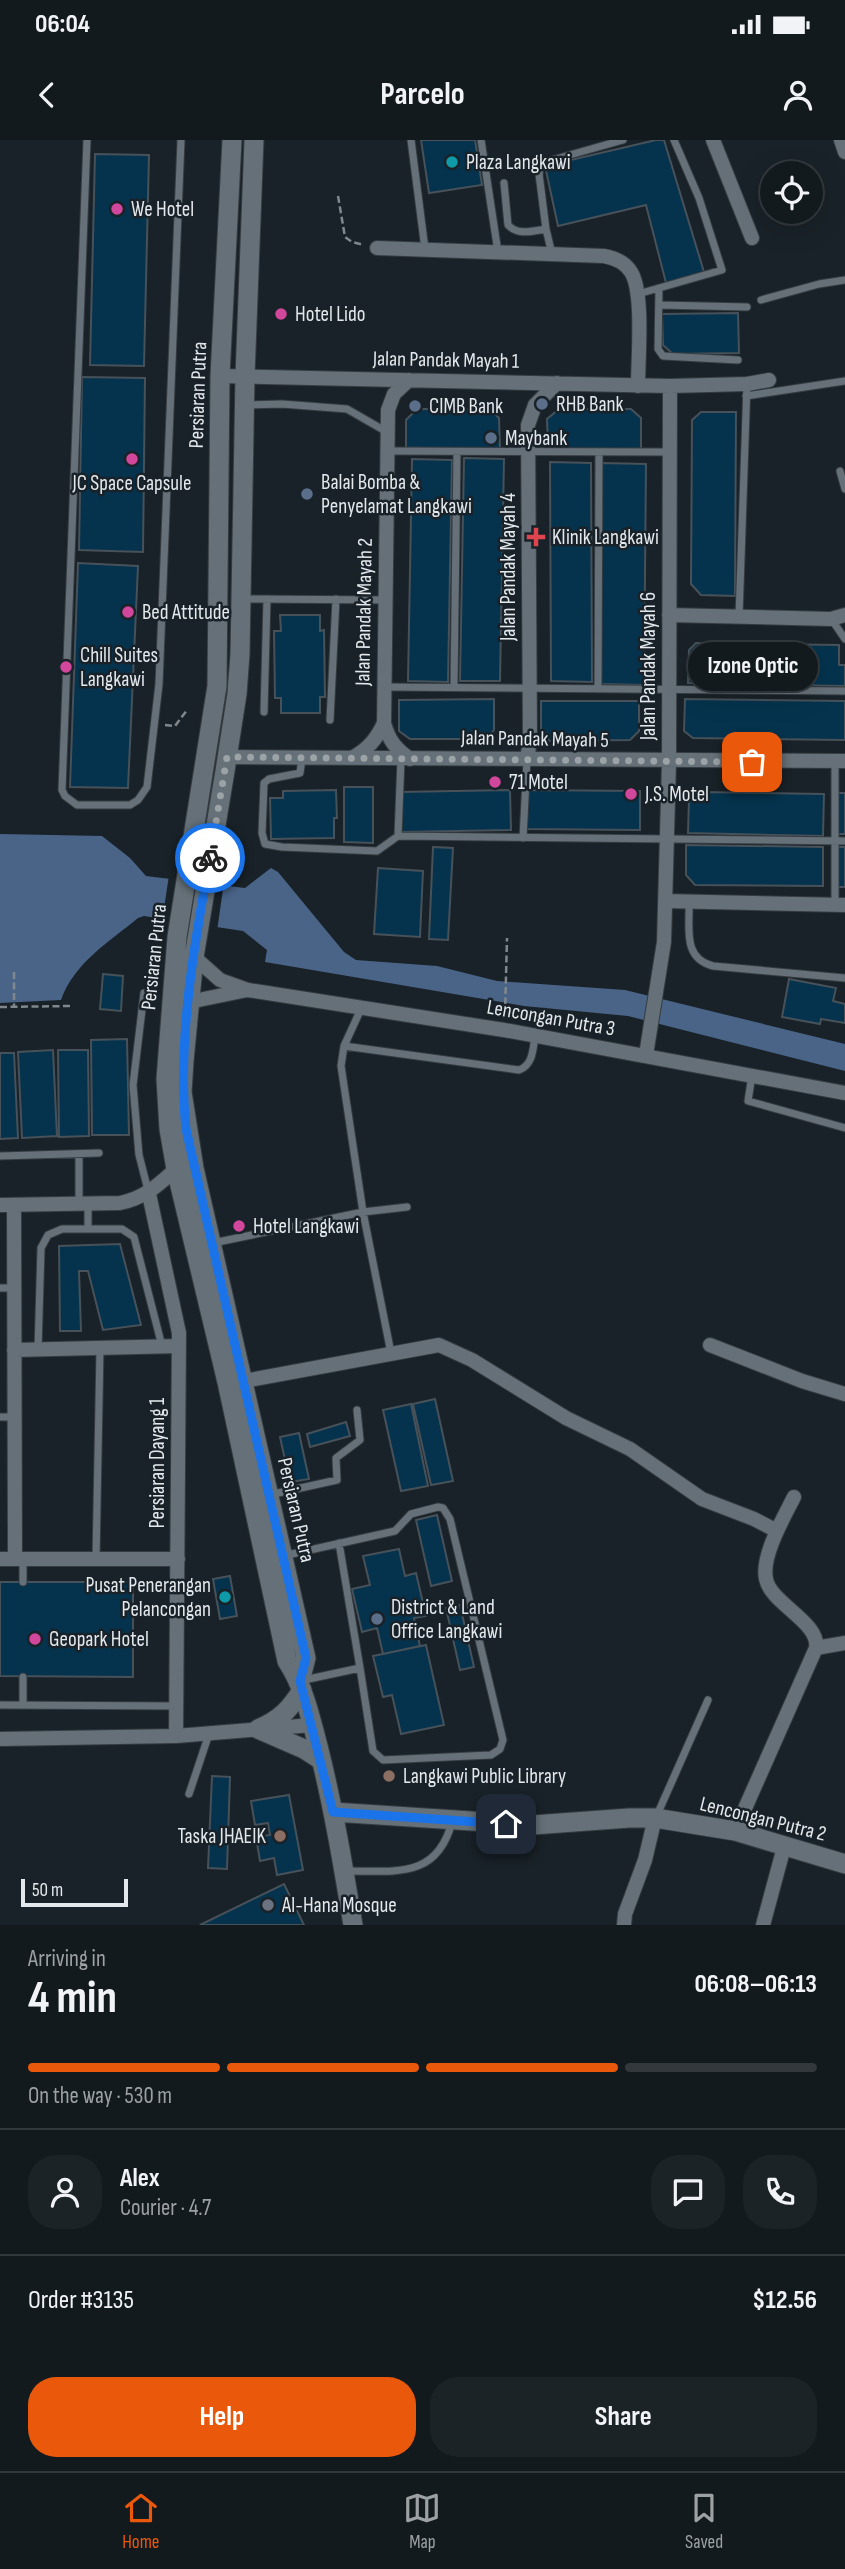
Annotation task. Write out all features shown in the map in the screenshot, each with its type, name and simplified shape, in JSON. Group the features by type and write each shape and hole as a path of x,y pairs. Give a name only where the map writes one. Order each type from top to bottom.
{"main road":[{"name":"Persiaran Putra","path":"232,140 220,376 217,687 189,945 166,1079 169,1129 176,1169 228,1382 287,1661 301,1685 321,1760 353,1925"},
{"name":"Persiaran Putra","path":"197,871 227,757 237,694 254,140"},
{"path":"218,486 243,488"},
{"name":"Persiaran Putra","path":"189,945 189,1002 182,1092 186,1129 306,1658 301,1685"},
{"path":"258,1729 281,1718 289,1710 301,1685"},
{"path":"258,1729 304,1749 321,1760"},
{"name":"Lencongan Putra 2","path":"333,1812 533,1825 655,1818 735,1831 845,1864"}],"street":[{"path":"713,140 752,238"},
{"path":"841,140 845,152"},
{"path":"377,248 614,258 631,271 638,294 638,386"},
{"name":"Jalan Pandak Mayah 1","path":"220,376 747,390 769,380"},
{"name":"Jalan Pandak Mayah 2","path":"384,723 390,401 409,380"},
{"name":"Jalan Pandak Mayah 4","path":"527,760 530,740 528,425 535,405 556,383"},
{"name":"Jalan Pandak Mayah 6","path":"646,1055 664,942 669,762 670,386"},
{"path":"669,615 838,617"},
{"path":"351,759 368,749 378,737 384,723"},
{"path":"384,723 388,738 406,759"},
{"name":"Jalan Pandak Mayah 5","path":"227,757 669,762 840,761"},
{"path":"665,901 840,904"},
{"path":"189,945 220,980 248,990"},
{"path":"189,1002 248,990"},
{"name":"Lencongan Putra 3","path":"248,990 646,1055 845,1093"},
{"path":"176,1169 149,1194 120,1203 7,1205 7,1288 14,1350 7,1417 13,1559 178,1559"},
{"name":"Persiaran Dayang 1","path":"149,1194 179,1333 176,1736"},
{"path":"244,1381 439,1345 451,1349 566,1418 630,1449 702,1499 777,1531"},
{"path":"710,1345 802,1381 844,1388"},
{"path":"14,1350 179,1346"},
{"path":"735,1831 816,1648 817,1642 812,1632 771,1590 766,1578 768,1559 777,1531 794,1497"},
{"path":"816,1648 845,1643"},
{"path":"0,1740 176,1736 312,1725"},
{"path":"624,1925 625,1914 645,1860 655,1818"},
{"path":"763,1925 784,1847"}],"lane":[{"path":"89,140 86,154 62,790 65,796 77,805 130,805 138,800 147,788 159,684 181,140"},
{"path":"174,140 180,150"},
{"path":"411,140 425,249"},
{"path":"481,140 498,252"},
{"path":"552,254 546,229 540,167 545,162 623,140"},
{"path":"638,294 722,270 699,198 674,140"},
{"path":"504,183 508,225 517,232 546,229"},
{"path":"761,300 845,279"},
{"path":"659,288 658,349 663,356 738,360"},
{"path":"659,305 747,307"},
{"path":"739,617 747,390 845,381"},
{"path":"244,405 282,404 347,409 388,433"},
{"path":"387,451 669,452"},
{"path":"454,687 457,452"},
{"path":"598,688 599,452"},
{"path":"840,471 845,489"},
{"path":"241,599 386,600"},
{"path":"264,712 267,599"},
{"path":"330,720 336,599"},
{"path":"838,617 845,639"},
{"path":"385,687 845,691"},
{"path":"302,758 300,773 268,779 264,783 262,833 265,844 282,848 377,851 398,836 845,841"},
{"path":"398,836 406,759"},
{"path":"523,838 527,760"},
{"path":"840,761 835,841 840,904"},
{"path":"689,902 693,955 700,962 713,966 845,978"},
{"path":"144,993 133,1085 139,1155 149,1194"},
{"path":"361,1009 344,1046 341,1066 363,1212 391,1353"},
{"path":"344,1046 519,1070 526,1068 531,1060 535,1036"},
{"path":"752,1074 748,1101 845,1128"},
{"path":"0,1156 99,1153"},
{"path":"79,1154 88,1229"},
{"path":"212,1243 363,1212 407,1207"},
{"path":"38,1350 41,1248 48,1235 62,1229 122,1229 134,1237 162,1346"},
{"path":"96,1559 100,1348"},
{"path":"268,1495 337,1480 336,1458 360,1440 357,1409"},
{"path":"282,1556 339,1543 395,1531 411,1514 438,1507 448,1512 503,1740 499,1749 491,1755 383,1759 376,1756 373,1751 339,1543"},
{"path":"13,1559 23,1582"},
{"path":"301,1685 360,1668"},
{"path":"23,1676 23,1705"},
{"path":"655,1818 708,1700"},
{"path":"0,1705 177,1706"},
{"path":"189,1794 210,1733"},
{"path":"344,1871 382,1871 428,1863 447,1842 452,1821"}],"path":[{"path":"338,196 345,237 352,242 377,248"},
{"path":"155,724 175,726 187,710"},
{"path":"505,1018 507,938"},
{"path":"14,971 15,1007"},
{"path":"0,1007 70,1006"}],"water":[{"path":"0,834 102,836 130,858 146,876 245,888 271,868 278,872 344,952 356,960 437,966 497,981 625,990 845,1044 845,1071 628,1016 524,1006 265,962 267,950 243,931 144,916 138,918 83,964 61,1000 0,1003"}],"pier":[{"path":"169,875 224,882 217,931 162,922"}],"building":[{"name":"Plaza Langkawi","path":"421,140 475,140 482,185 429,193"},
{"path":"664,140 704,272 666,283 646,205 558,226 545,166"},
{"path":"95,154 149,155 144,366 90,365"},
{"path":"738,313 739,353 673,354 663,345 662,314"},
{"path":"82,377 145,378 143,552 79,550"},
{"path":"417,409 490,409 499,418 500,450 406,450 406,420"},
{"path":"559,409 631,409 641,418 641,449 548,450 547,419"},
{"path":"701,412 736,412 735,596 701,595 691,584 692,420"},
{"path":"464,458 504,459 500,681 460,681"},
{"path":"412,459 452,460 448,682 408,681"},
{"path":"550,462 591,463 592,682 551,681"},
{"path":"602,463 646,464 644,685 600,684"},
{"path":"78,563 138,566 128,788 70,787"},
{"path":"280,615 320,615 320,631 324,630 325,697 320,697 320,713 281,713 281,698 275,698 274,631 281,631"},
{"path":"696,643 839,645 839,665 845,665 845,686 688,683 689,650"},
{"path":"494,699 494,730 487,739 410,739 399,731 399,700"},
{"path":"685,699 845,701 845,740 693,738 684,731"},
{"path":"541,701 639,701 639,731 630,740 550,741 541,732"},
{"path":"344,787 373,787 373,843 344,842"},
{"path":"336,790 337,818 334,818 334,838 271,839 270,798 283,798 283,791"},
{"path":"510,790 511,830 401,832 400,792"},
{"path":"525,790 640,791 640,830 525,829"},
{"path":"698,792 824,794 823,836 688,833 689,800"},
{"path":"837,793 845,793 845,834 838,834"},
{"path":"686,845 823,847 823,886 695,885 686,875"},
{"path":"433,847 453,848 448,940 429,939"},
{"path":"837,847 845,847 845,887 837,887"},
{"path":"378,868 423,871 420,937 374,934"},
{"path":"103,974 123,976 121,1011 100,1009"},
{"path":"789,979 836,988 833,1001 845,1004 845,1023 821,1019 820,1024 782,1017"},
{"path":"127,1039 129,1135 92,1135 91,1040"},
{"path":"53,1050 57,1136 22,1138 18,1052"},
{"path":"58,1050 88,1050 89,1136 59,1137"},
{"path":"0,1053 14,1053 18,1138 0,1139"},
{"path":"120,1244 141,1325 103,1330 88,1271 79,1271 81,1331 60,1331 59,1246"},
{"path":"435,1399 453,1481 431,1485 413,1404"},
{"path":"411,1404 428,1486 401,1491 383,1410"},
{"path":"346,1422 350,1436 310,1447 307,1434"},
{"path":"299,1433 309,1479 290,1482 280,1437"},
{"path":"437,1515 452,1581 431,1586 416,1520"},
{"path":"399,1549 405,1576 416,1573 426,1616 414,1618 420,1646 383,1654 377,1628 362,1632 352,1589 370,1585 363,1556"},
{"name":"Pusat Penerangan Pelancongan","path":"230,1576 237,1616 220,1619 213,1579"},
{"path":"0,1582 133,1582 133,1677 0,1676"},
{"path":"460,1605 474,1667 460,1670 446,1608"},
{"path":"426,1645 444,1725 401,1734 392,1695 383,1697 373,1656"},
{"path":"212,1776 230,1777 227,1869 208,1868"},
{"name":"Taska JHAEIK","path":"289,1795 303,1870 277,1875 274,1858 260,1861 256,1837 270,1835 268,1823 255,1825 251,1801"},
{"name":"Al-Hana Mosque","path":"284,1884 304,1925 200,1925"}],"way so far":[{"path":"210,858 227,757 752,762"}],"place":[{"name":"Plaza Langkawi","path":"452,162"},
{"name":"We Hotel","path":"117,209"},
{"name":"Hotel Lido","path":"281,314"},
{"name":"RHB Bank","path":"542,404"},
{"name":"CIMB Bank","path":"415,406"},
{"name":"Maybank","path":"491,438"},
{"name":"JC Space Capsule","path":"132,459"},
{"name":"Balai Bomba & Penyelamat Langkawi","path":"307,494"},
{"name":"Klinik Langkawi","path":"536,537"},
{"name":"Bed Attitude","path":"128,612"},
{"name":"Chill Suites Langkawi","path":"66,667"},
{"name":"Izone Optic","path":"752,762"},
{"name":"71 Motel","path":"495,782"},
{"name":"J.S. Motel","path":"631,794"},
{"name":"Hotel Langkawi","path":"239,1226"},
{"name":"Pusat Penerangan Pelancongan","path":"225,1597"},
{"name":"District & Land Office Langkawi","path":"377,1619"},
{"name":"Geopark Hotel","path":"35,1639"},
{"name":"Langkawi Public Library","path":"389,1776"},
{"name":"Taska JHAEIK","path":"280,1836"},
{"name":"Al-Hana Mosque","path":"268,1905"}],"route":[{"path":"210,858 194,957 184,1061 182,1092 186,1129 306,1658 300,1681 333,1812 506,1824"}]}
